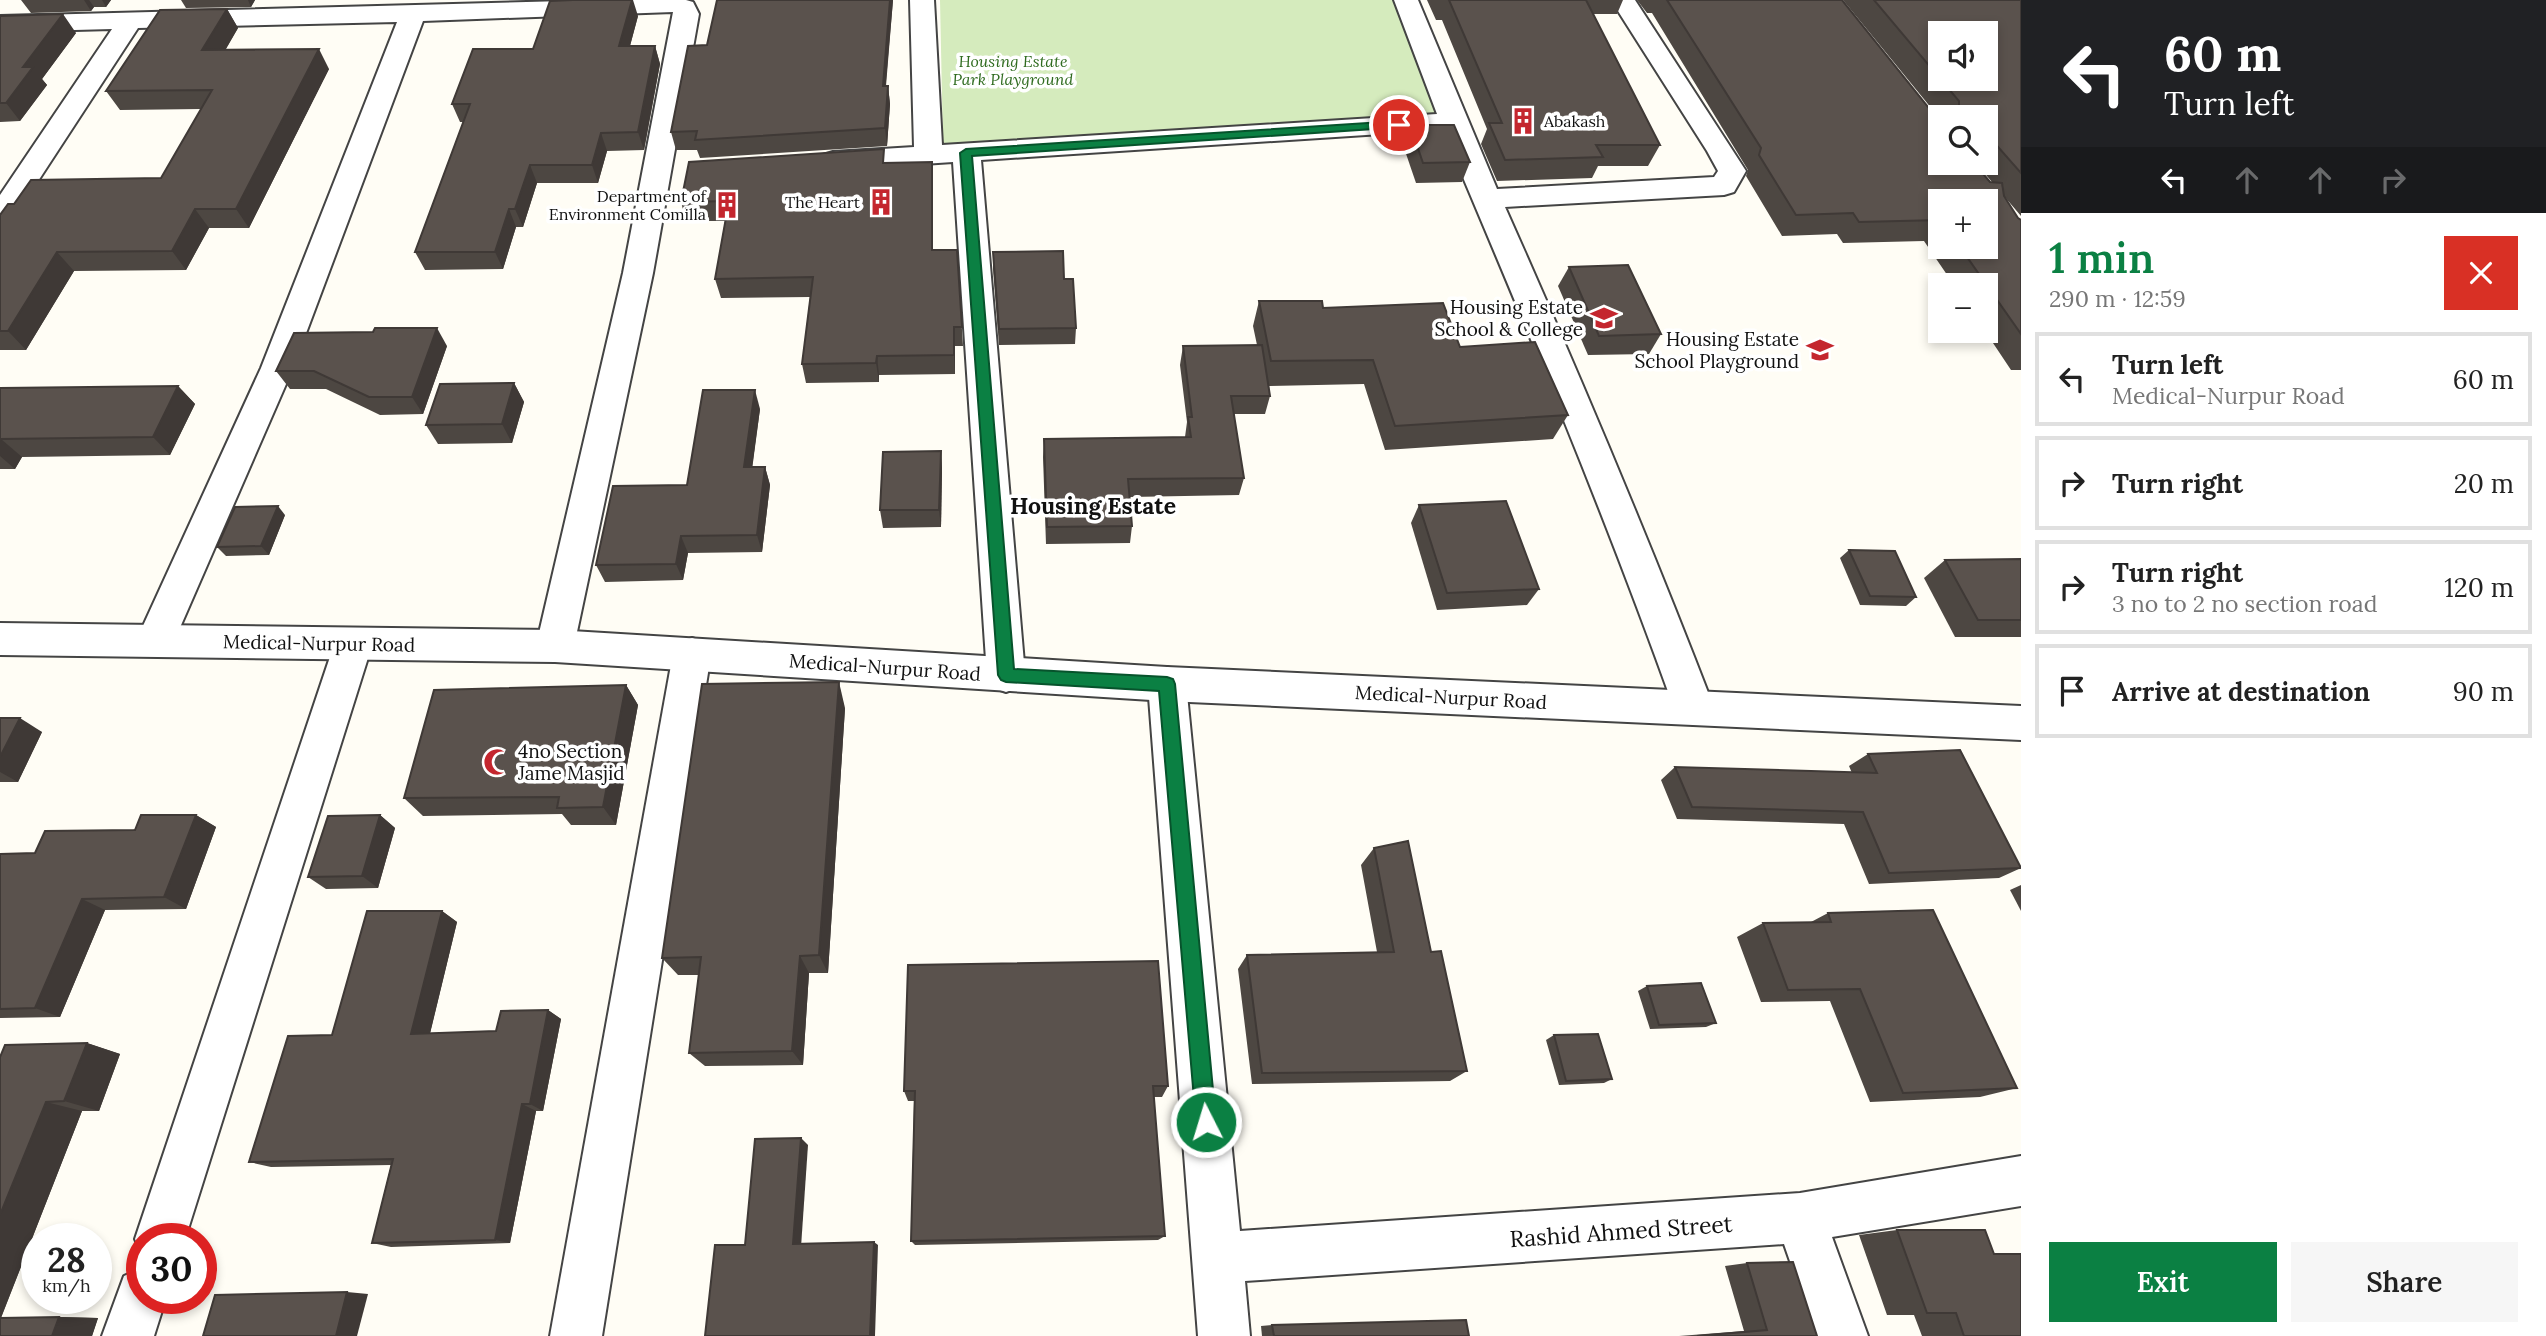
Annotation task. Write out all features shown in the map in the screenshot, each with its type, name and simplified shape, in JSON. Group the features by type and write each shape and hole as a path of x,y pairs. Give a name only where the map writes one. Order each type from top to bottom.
{"street":[{"path":"922,0 928,155"},
{"path":"1406,0 1453,121 1586,428 1694,708"},
{"path":"1486,199 1724,186 1732,172 1721,151 1623,0"},
{"path":"0,24 674,5 684,7 686,14 669,172 619,363 555,646"},
{"path":"156,639 276,368 413,14"},
{"path":"0,217 130,21"},
{"path":"805,163 1453,121"},
{"path":"966,153 1006,675"},
{"name":"Medical-Nurpur Road","path":"0,639 555,646 1167,684 2021,723"},
{"path":"165,1223 354,645"},
{"path":"576,1336 692,654"},
{"path":"1167,684 1224,1336"},
{"name":"Rashid Ahmed Street","path":"1219,1258 1800,1219 2021,1181"},
{"path":"1800,1219 1842,1336"},
{"path":"128,1336 135,1314"}],"green space":[{"name":"Housing Estate Park Playground","path":"940,0 1400,0 1442,116 943,145"}],"building":[{"path":"632,0 619,46 655,46 638,132 601,133 592,165 530,165 515,209 509,209 495,252 415,252 470,104 452,104 473,49 533,49 550,1"},
{"path":"717,0 890,0 883,86 888,86 885,128 695,140 697,131 671,132 688,46 707,45"},
{"path":"1449,0 1586,0 1660,145 1596,145 1603,157 1505,160 1489,123 1502,123"},
{"path":"1667,0 1842,0 1928,107 1928,175 1984,175 1990,182 2002,183 2004,196 2021,220 2021,334 1998,301 1998,273 1978,273 1968,259 1998,259 1998,189 1928,189 1928,220 1859,222 1853,213 1796,215 1759,155 1761,148"},
{"path":"1874,0 2021,0 2021,173 1998,147 1998,105 1959,105 1951,91 1998,91 1998,21 1928,21 1928,64"},
{"path":"227,9 202,50 319,49 236,209 195,209 172,251 57,252 8,331 0,331 0,215 8,204 14,204 31,180 161,178 212,90 106,91 160,10"},
{"path":"63,14 23,67 33,67 6,103 0,103 0,16"},
{"path":"1410,125 1454,125 1470,162 1423,163"},
{"path":"884,149 883,163 932,162 932,250 957,250 962,327 954,327 954,355 877,356 876,363 802,364 813,277 715,279 729,201 681,202 689,162"},
{"path":"1063,251 1064,279 1073,279 1076,328 999,329 993,252"},
{"path":"1628,265 1661,334 1599,336 1569,267"},
{"path":"1259,301 1322,301 1323,308 1443,303 1460,347 1535,342 1568,415 1395,426 1373,360 1271,361"},
{"path":"375,328 437,328 412,397 369,397 314,371 276,371 294,333 373,332"},
{"path":"1262,345 1270,396 1231,396 1244,478 1128,479 1132,526 1047,527 1044,439 1191,437 1188,417 1192,417 1183,346"},
{"path":"514,383 502,424 426,425 440,384"},
{"path":"178,386 153,437 0,441 0,388"},
{"path":"703,390 755,390 744,467 765,467 757,535 681,536 676,564 596,565 613,486 687,485"},
{"path":"941,451 939,510 880,510 883,452"},
{"path":"1506,501 1539,589 1447,593 1419,505"},
{"path":"278,506 261,546 217,547 235,507"},
{"path":"1849,550 1895,551 1916,597 1870,596"},
{"path":"2021,559 2021,620 1978,620 1945,560"},
{"path":"839,682 819,955 800,956 792,1051 689,1053 701,957 662,958 702,684"},
{"path":"626,685 603,807 557,808 559,797 404,798 434,690"},
{"path":"0,718 20,718 0,757"},
{"path":"1960,750 2021,868 1889,873 1863,812 1692,807 1675,767 1877,773 1868,754"},
{"path":"141,815 196,815 164,897 82,899 35,1008 0,1009 0,854 35,853 45,831 135,830"},
{"path":"380,815 362,876 308,877 328,816"},
{"path":"1408,841 1431,952 1441,951 1467,1071 1262,1073 1247,955 1394,952 1374,848"},
{"path":"1933,910 2017,1088 1903,1093 1860,989 1788,990 1763,923 1831,922 1828,913"},
{"path":"367,911 442,911 411,1034 496,1031 501,1011 548,1010 530,1104 522,1104 495,1240 372,1243 393,1159 249,1162 288,1036 332,1035"},
{"path":"1158,961 1168,1086 1153,1086 1165,1236 911,1241 915,1091 904,1091 908,965"},
{"path":"1701,983 1716,1023 1659,1025 1647,986"},
{"path":"1598,1034 1612,1079 1566,1081 1554,1035"},
{"path":"87,1043 64,1101 46,1102 0,1215 0,1057 5,1045"},
{"path":"801,1138 793,1244 874,1242 870,1336 705,1336 715,1245 745,1245 755,1139"},
{"path":"1897,1230 1985,1230 1994,1254 2021,1254 2021,1336 1964,1336 1956,1313 1927,1313"},
{"path":"1793,1262 1817,1336 1697,1336 1767,1330 1747,1263"},
{"path":"347,1292 336,1336 203,1336 209,1314 217,1314 217,1295"},
{"path":"59,1317 52,1336 0,1336 0,1318"},
{"path":"1466,1320 1469,1336 1274,1336 1272,1325"}],"place":[{"name":"Abakash","path":"1523,121"},
{"name":"The Heart","path":"881,202"},
{"name":"Department of Environment Comilla","path":"727,205"},
{"name":"Housing Estate School & College","path":"1604,318"},
{"name":"Housing Estate School Playground","path":"1820,350"},
{"name":"4no Section Jame Masjid","path":"497,762"}],"district":[{"name":"Housing Estate","path":"1093,505"}],"route":[{"path":"1206,1122 1167,684 1006,675 966,153 1399,125"}]}
